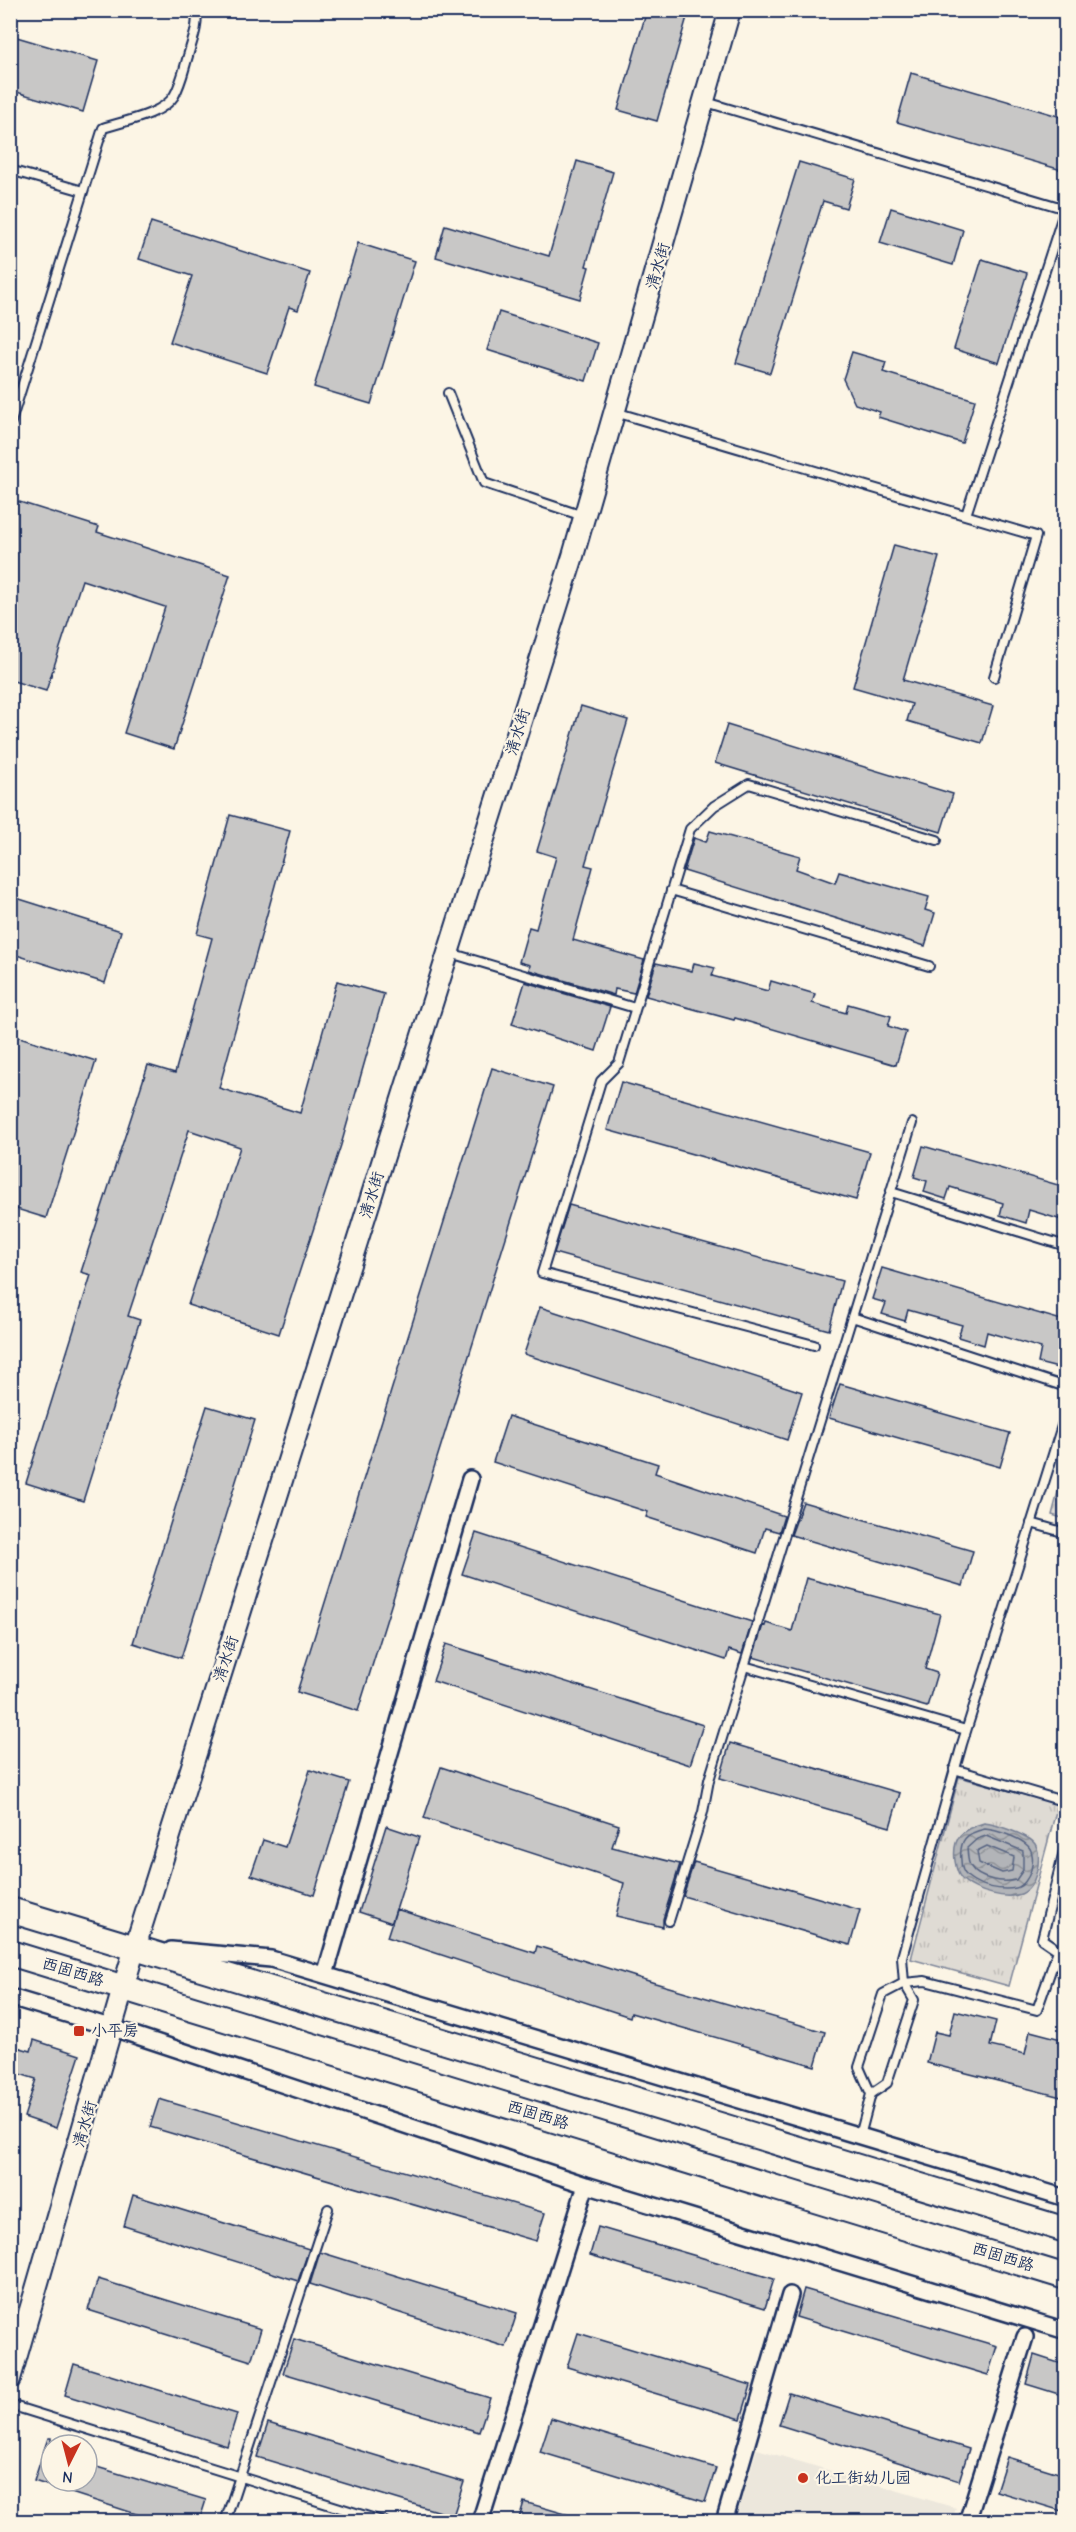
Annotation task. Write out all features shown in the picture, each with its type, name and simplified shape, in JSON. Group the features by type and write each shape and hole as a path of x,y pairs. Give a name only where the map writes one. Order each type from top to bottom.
{"main road":[{"path":"10,1910 1065,2230"},
{"name":"西固西路","path":"10,1953 1065,2277"}],"street":[{"name":"清水街","path":"10,2379 135,1947 585,517 730,10"},
{"path":"324,1975 470,1479"},
{"path":"135,1947 271,1959 1065,2198"},
{"path":"10,1997 113,2028 586,2185 1065,2331"},
{"path":"480,2522 586,2185"},
{"path":"724,2522 790,2295"},
{"path":"967,2522 1025,2337"}],"lane":[{"path":"11,424 103,128 135,117 150,115 163,108 173,97 197,26 196,10"},
{"path":"704,101 1065,209 966,515"},
{"path":"10,170 83,191"},
{"path":"448,393 484,483 585,517"},
{"path":"615,412 1036,536 994,676"},
{"path":"814,1345 542,1274 601,1080 619,1063 690,828 714,806 749,784 938,840"},
{"path":"671,890 929,966"},
{"path":"448,953 635,1008"},
{"path":"669,1921 744,1666 912,1123"},
{"path":"891,1192 1065,1246"},
{"path":"852,1317 1065,1387"},
{"path":"871,2094 887,2083 915,2000 904,1983 902,1957 954,1769 1065,1413"},
{"path":"1031,1523 1065,1533"},
{"path":"744,1666 966,1730"},
{"path":"954,1769 1065,1802"},
{"path":"860,2136 871,2094 859,2067 883,1994 904,1983 925,1981 1037,2010 1058,1950 1042,1939 1065,1843"},
{"path":"225,2522 328,2209"},
{"path":"10,2405 385,2522"}],"shaded area":[{"name":"化工街幼儿园","path":"757,2449 956,2508 952,2521 735,2521"}],"green space":[{"path":"1065,1465 1065,1519 1052,1515"},
{"path":"959,1777 1058,1804 1009,1986 911,1959"}],"water":[{"path":"984,1823 1019,1834 1035,1844 1038,1856 1037,1872 1031,1885 1021,1894 1008,1896 984,1892 970,1885 959,1875 954,1853 957,1840 964,1831"}],"building":[{"path":"647,10 689,10 657,121 618,110"},
{"path":"10,35 98,61 83,112 10,90"},
{"path":"911,73 1065,118 1065,171 897,122"},
{"path":"577,161 613,172 586,266 589,267 580,299 436,257 445,225 549,256"},
{"path":"799,162 855,179 846,208 823,201 770,373 736,363"},
{"path":"891,208 963,230 953,265 880,243"},
{"path":"151,222 310,273 298,310 289,307 267,373 170,342 192,276 139,259"},
{"path":"358,243 415,261 371,404 314,387"},
{"path":"982,259 1027,273 999,363 954,349"},
{"path":"499,312 598,343 586,381 487,350"},
{"path":"852,352 886,362 883,372 975,400 962,443 878,417 880,412 855,404 843,379"},
{"path":"10,499 99,527 97,532 230,575 174,749 124,733 165,607 82,580 46,691 10,680"},
{"path":"894,545 939,557 903,680 993,706 982,743 907,721 912,704 853,687"},
{"path":"581,706 628,720 585,865 593,867 573,940 644,960 634,993 615,989 614,995 529,970 530,965 519,962 529,927 536,929 556,857 537,851"},
{"path":"727,725 953,794 941,832 715,763"},
{"path":"230,815 290,831 219,1088 300,1113 337,981 384,994 341,1145 279,1334 188,1305 240,1147 189,1130 128,1316 140,1320 83,1501 26,1483 91,1275 81,1272 148,1065 175,1073 212,938 197,934"},
{"path":"710,831 800,856 796,869 835,883 839,872 929,897 925,910 935,913 925,946 684,871 694,838 706,842"},
{"path":"10,896 121,931 105,983 10,953"},
{"path":"656,963 692,971 694,963 715,968 712,976 768,991 771,981 815,994 812,1003 846,1013 848,1004 891,1016 888,1026 906,1032 896,1065 735,1018 734,1020 646,996"},
{"path":"525,982 610,1007 596,1051 512,1024"},
{"path":"10,1034 96,1061 46,1218 10,1207"},
{"path":"492,1068 553,1087 358,1711 297,1692"},
{"path":"621,1082 870,1152 856,1200 607,1130"},
{"path":"923,1146 1065,1187 1065,1221 1029,1210 1026,1223 1000,1215 1003,1203 950,1187 946,1199 924,1192 927,1181 914,1177"},
{"path":"569,1205 842,1281 829,1330 554,1253"},
{"path":"882,1268 1065,1321 1065,1356 1062,1369 1038,1363 1041,1348 987,1332 984,1345 958,1337 962,1325 908,1310 905,1321 882,1314 886,1303 872,1299"},
{"path":"540,1307 802,1392 787,1440 524,1354"},
{"path":"840,1384 1010,1433 1000,1467 829,1418"},
{"path":"207,1406 255,1420 181,1658 133,1643"},
{"path":"508,1416 658,1464 655,1473 784,1516 779,1532 765,1528 757,1553 646,1517 648,1512 493,1462"},
{"path":"803,1502 973,1551 963,1586 791,1535"},
{"path":"476,1533 752,1622 742,1654 729,1650 726,1660 462,1574"},
{"path":"806,1578 940,1614 925,1669 937,1673 927,1707 753,1657 763,1625 765,1626 766,1623 792,1631"},
{"path":"446,1644 703,1725 690,1765 433,1681"},
{"path":"730,1743 900,1793 890,1827 720,1778"},
{"path":"441,1767 619,1825 612,1847 680,1864 663,1919 663,1927 616,1916 624,1883 424,1818"},
{"path":"310,1770 349,1782 314,1895 251,1875 263,1840 285,1847"},
{"path":"386,1826 419,1837 392,1923 359,1912"},
{"path":"694,1862 860,1910 850,1945 683,1896"},
{"path":"396,1909 535,1953 537,1946 825,2032 815,2066 631,2013 630,2017 387,1937"},
{"path":"955,2011 996,2021 990,2046 1025,2054 1030,2031 1065,2040 1065,2098 927,2063 935,2032 949,2035"},
{"path":"34,2040 80,2055 56,2128 24,2117 36,2079 10,2071 10,2045 31,2051"},
{"path":"159,2099 545,2213 536,2241 150,2127"},
{"path":"133,2195 309,2249 298,2281 124,2226"},
{"path":"598,2227 774,2279 765,2308 590,2255"},
{"path":"320,2252 517,2313 506,2347 310,2284"},
{"path":"98,2279 261,2329 251,2361 88,2310"},
{"path":"804,2289 997,2346 988,2375 796,2317"},
{"path":"578,2333 751,2385 741,2419 567,2367"},
{"path":"294,2339 490,2398 479,2432 283,2373"},
{"path":"1034,2355 1065,2365 1065,2396 1026,2384"},
{"path":"74,2364 237,2414 227,2446 65,2395"},
{"path":"789,2393 969,2449 959,2481 779,2425"},
{"path":"551,2418 716,2468 705,2502 540,2452"},
{"path":"268,2423 464,2482 453,2516 257,2457"},
{"path":"1007,2457 1065,2475 1065,2512 996,2491"},
{"path":"39,2466 39,2483 34,2481"},
{"path":"99,2468 206,2500 199,2522 161,2522 71,2493 99,2493"},
{"path":"524,2502 576,2517 575,2522 518,2522"}],"place":[{"name":"小平房","path":"79,2031"},
{"name":"化工街幼儿园","path":"803,2478"}]}
